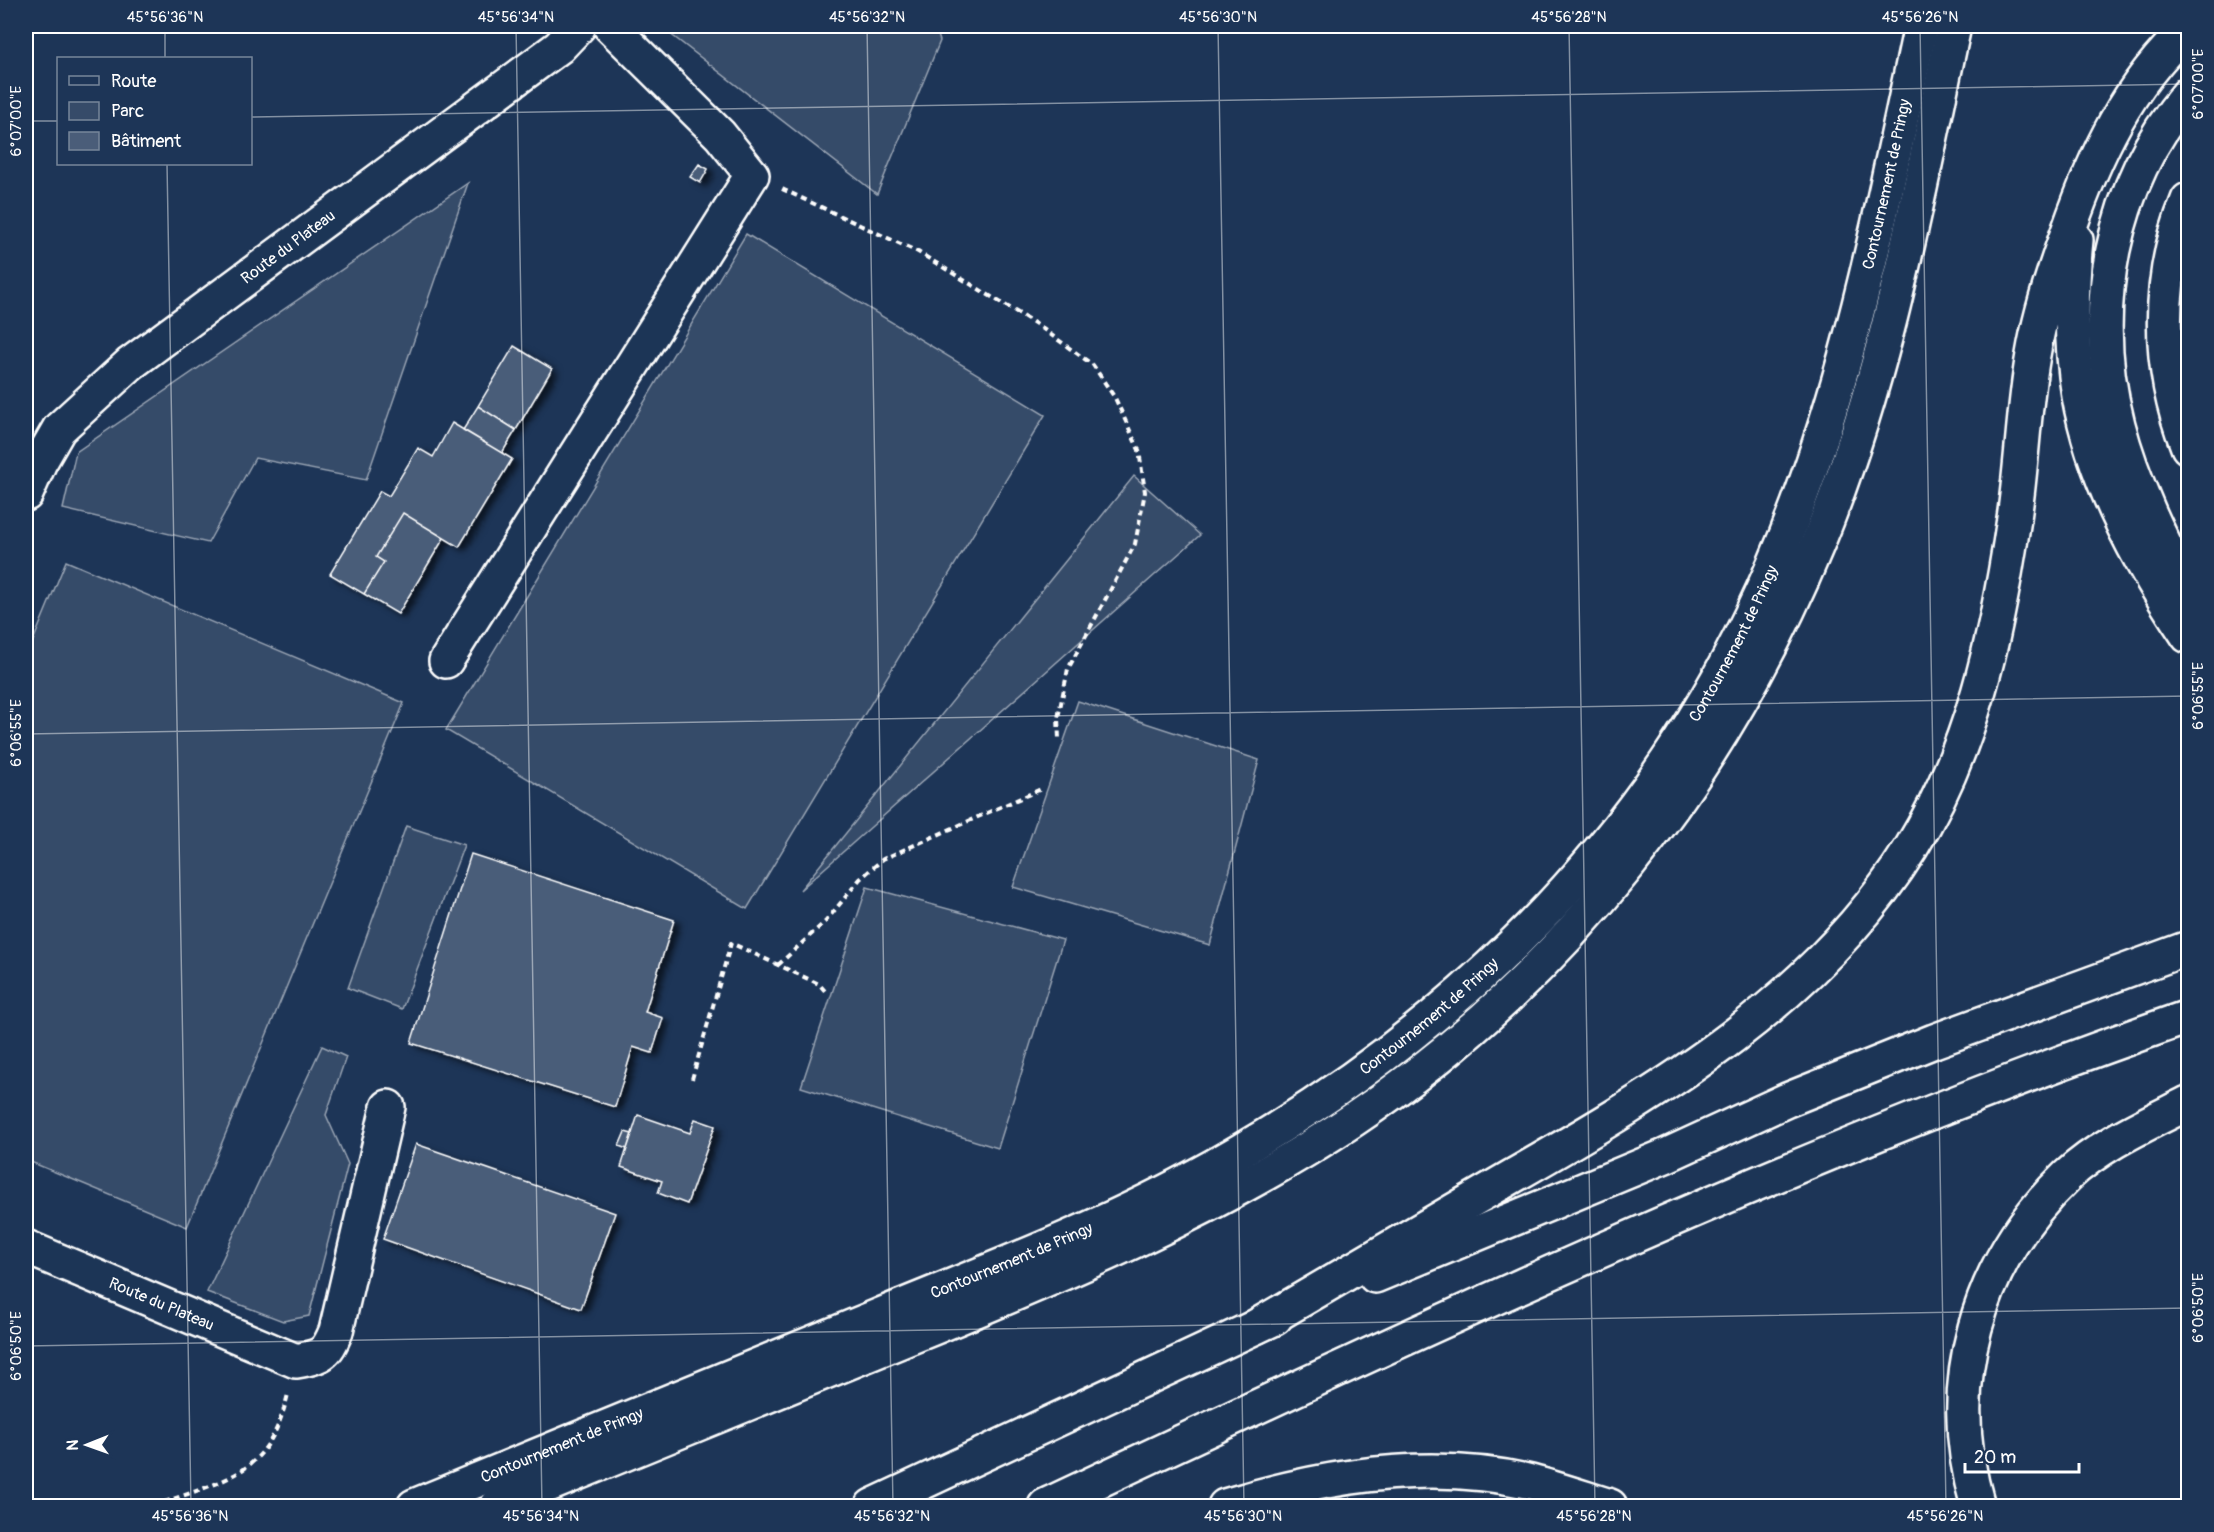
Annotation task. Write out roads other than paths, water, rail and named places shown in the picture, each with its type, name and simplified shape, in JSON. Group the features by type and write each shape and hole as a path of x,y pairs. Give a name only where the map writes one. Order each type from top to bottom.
{"main road":[{"name":"Route du Plateau","path":"26,494 40,462 59,429 130,364 559,47 579,26"},
{"path":"446,661 752,175 720,135 610,26"},
{"name":"Contournement de Pringy","path":"414,1506 1054,1244 1185,1182 1320,1103 1440,1013 1494,964 1596,855 1641,796 1684,734 1754,609 1800,502 1826,429 1848,352 1876,234 1921,26"},
{"name":"Contournement de Pringy","path":"497,1506 1060,1275 1221,1197 1355,1119 1413,1076 1519,985 1579,924 1629,866 1673,807 1721,736 1786,614 1838,492 1872,383 1912,221 1954,26"},
{"path":"1255,1326 1640,1103 1703,1060 1787,994 1885,887 1934,808 1960,750 1982,685 1996,625 2014,521 2034,348 2048,285 2083,188 2106,137 2145,75 2188,29"},
{"path":"2188,94 2155,143 2125,205 2109,265 2104,346 2110,391 2128,458 2146,503 2188,593"},
{"path":"2083,188 2073,267 2072,305 2079,397 2092,448 2108,490 2134,546 2188,636"},
{"path":"2188,200 2175,240 2164,306 2174,402 2188,447"},
{"path":"872,1506 1255,1326 1665,1156 1798,1096 1934,1041 2188,948"},
{"path":"1045,1506 1351,1363 1689,1212 1917,1118 2188,1017"},
{"path":"1978,1506 1971,1481 1962,1405 1969,1354 1983,1302 2002,1256 2031,1216 2068,1175 2125,1135 2188,1103"},
{"name":"Route du Plateau","path":"26,1247 296,1361 316,1358 328,1351 336,1331 388,1107"},
{"path":"1225,1506 1336,1480 1413,1472 1483,1474 1530,1482 1610,1506"}]}
